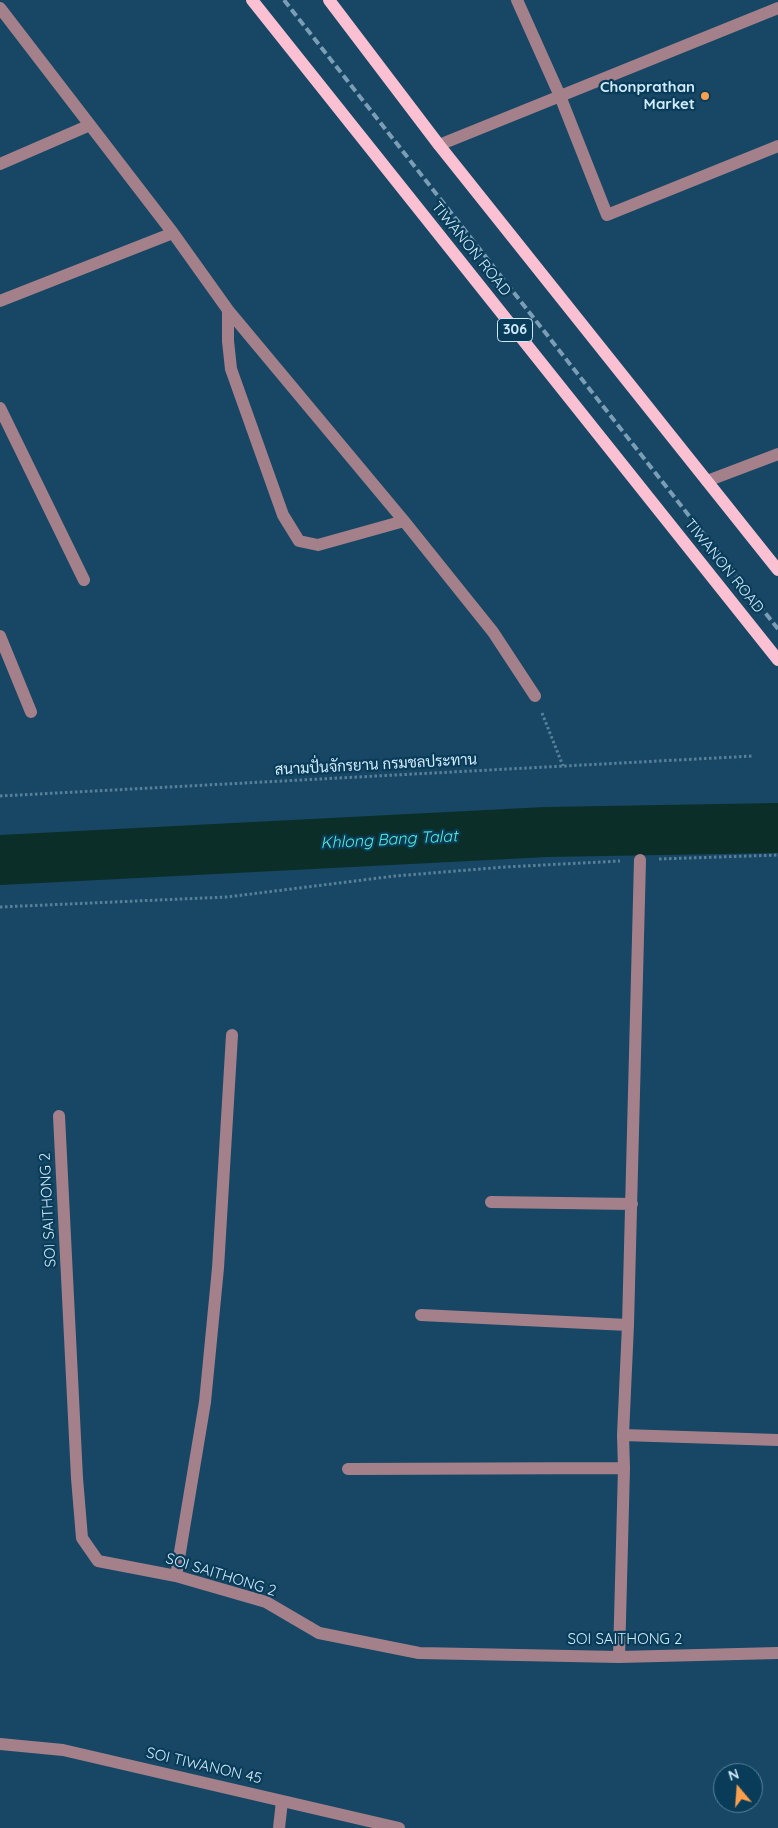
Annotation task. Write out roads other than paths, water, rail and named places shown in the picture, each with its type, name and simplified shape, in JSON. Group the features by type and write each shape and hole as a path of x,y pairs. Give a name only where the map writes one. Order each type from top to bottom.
{"main road":[{"name":"TIWANON ROAD","path":"252,0 778,660"},
{"path":"328,0 439,145 778,570"}],"street":[{"path":"517,0 560,96 607,215 778,146"},
{"path":"0,8 173,233 228,310 404,521 493,632 535,696"},
{"path":"439,145 778,8"},
{"path":"0,164 90,125"},
{"path":"0,301 173,233"},
{"path":"228,310 228,341 231,369 282,515 299,541 318,545 404,521"},
{"path":"0,408 84,580"},
{"path":"707,481 778,454"},
{"path":"0,636 31,712"},
{"path":"619,1658 640,860"},
{"path":"176,1576 206,1392 218,1268 232,1035"},
{"name":"SOI SAITHONG 2","path":"59,1116 77,1478 82,1538 98,1561 176,1576 266,1602 319,1633 418,1653 619,1658 778,1653"},
{"path":"491,1202 632,1204"},
{"path":"421,1315 628,1326"},
{"path":"624,1435 778,1440"},
{"path":"348,1469 624,1468"},
{"name":"SOI TIWANON 45","path":"0,1744 62,1750 399,1828"},
{"path":"278,1828 282,1801"}],"waterway":[{"name":"Khlong Bang Talat","path":"0,860 546,832 778,828"}],"railway":[{"path":"284,0 778,629"}],"place":[{"name":"Chonprathan Market","path":"705,96"}]}
